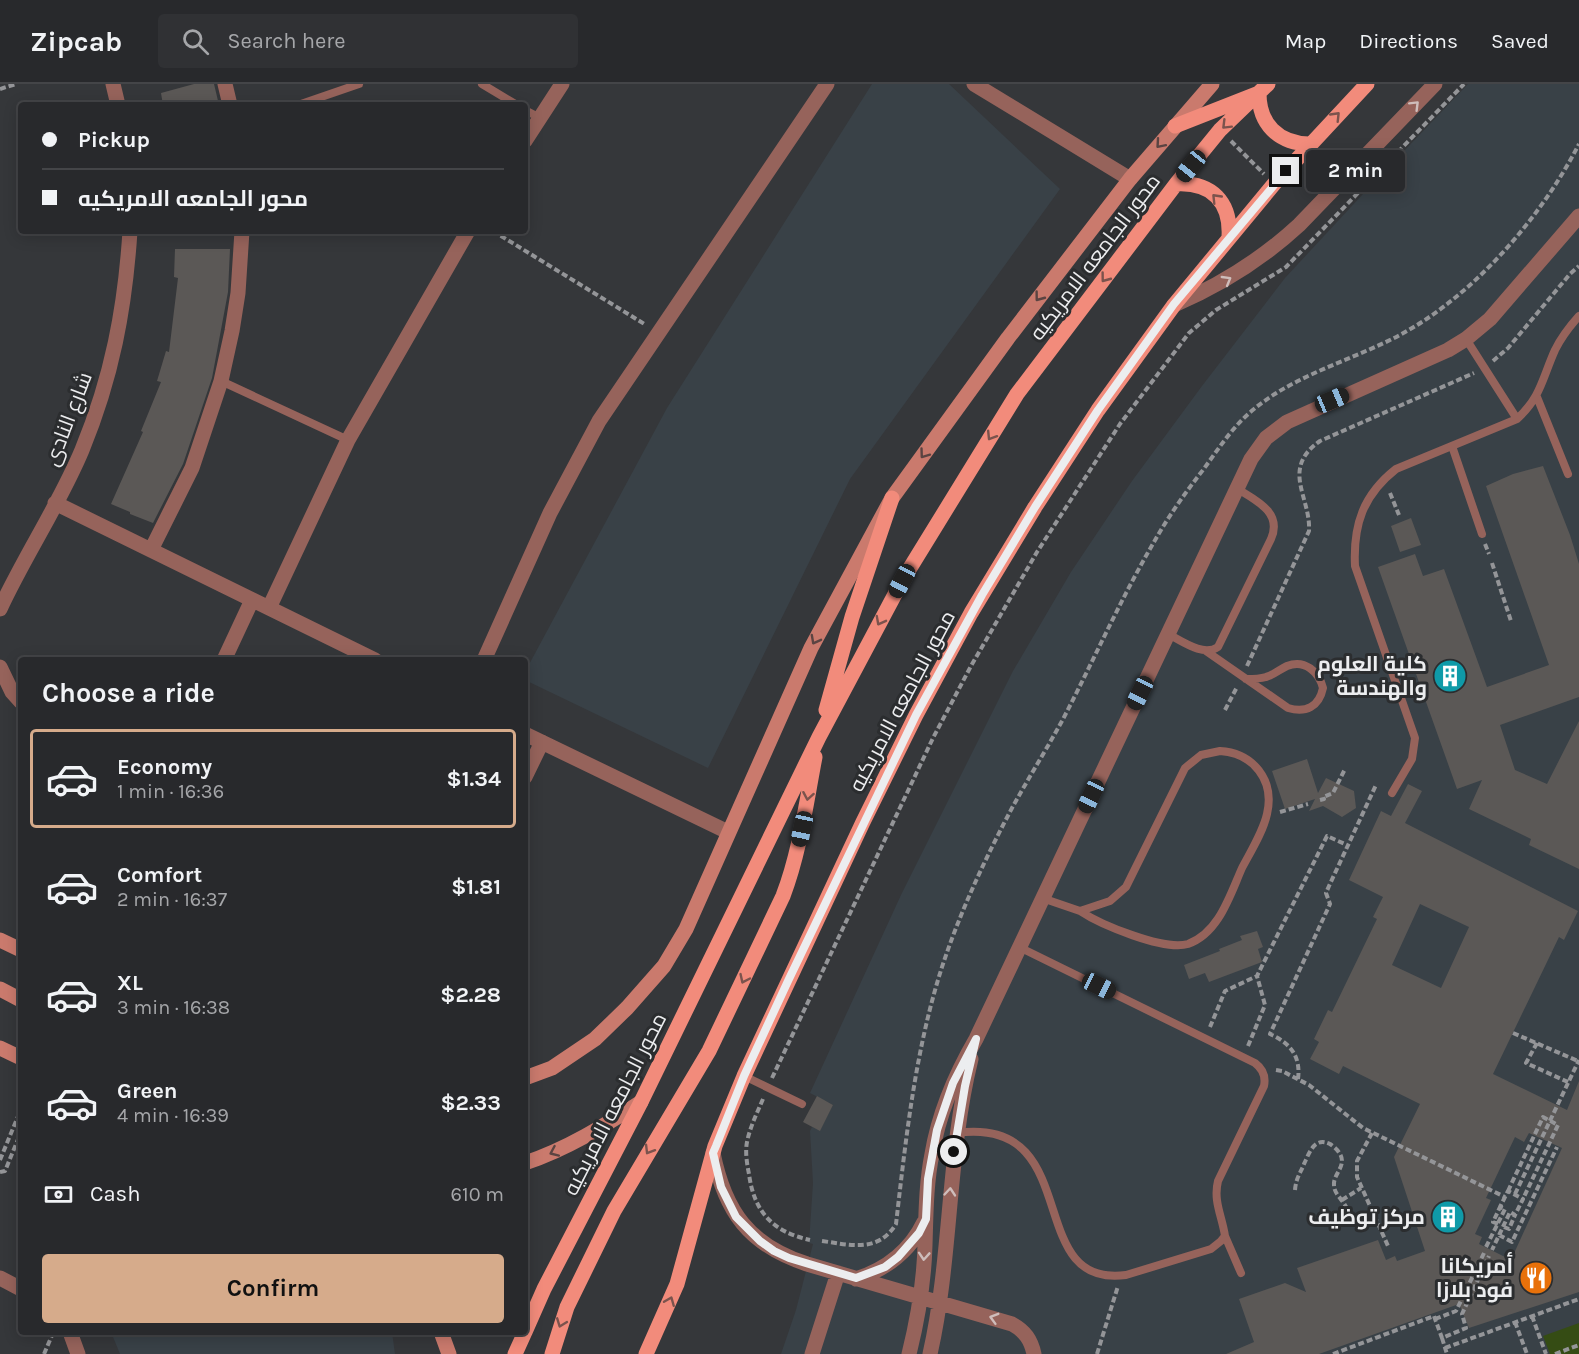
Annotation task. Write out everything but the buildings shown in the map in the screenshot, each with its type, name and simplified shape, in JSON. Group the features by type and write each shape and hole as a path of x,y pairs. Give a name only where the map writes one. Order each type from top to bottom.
{"main road":[{"name":"محور الجامعه الامريكيه","path":"646,1354 677,1284 713,1153 744,1076 863,822 916,715 966,623 1035,507 1098,410 1174,304 1309,144 1367,84"},
{"name":"محور الجامعه الامريكيه","path":"528,1326 641,1102 819,737 902,581 1017,394 1176,184 1220,130 1263,88"},
{"path":"1175,126 1263,88 1262,116 1276,135 1298,144 1309,144"},
{"path":"1176,184 1189,183 1201,186 1221,201 1230,225 1229,237"},
{"path":"552,1354 567,1307 614,1211 709,1051 783,896 792,872 819,737 852,617 892,498"},
{"name":"محور الجامعه الامريكيه","path":"515,1354 524,1335"}],"street":[{"path":"113,84 117,102"},
{"path":"225,84 229,102"},
{"path":"484,657 550,513 599,421 827,84"},
{"path":"974,84 1130,179"},
{"path":"528,1077 552,1068 595,1039 627,1008 664,966 686,929 811,648 892,498 1008,338 1130,179 1202,91 1212,84"},
{"path":"1174,304 1228,279 1277,245 1435,84"},
{"path":"528,136 556,86"},
{"path":"909,1354 921,1297 928,1179 937,1130 953,1083 976,1039 1236,488 1258,448 1287,422 1448,350 1466,339 1490,319 1579,216"},
{"name":"شارع النادى","path":"0,609 56,503 81,451 102,397 117,341 126,283 130,234"},
{"path":"151,550 192,468 221,381 238,293 242,234"},
{"path":"269,608 348,440 466,234"},
{"path":"56,503 369,657"},
{"path":"225,657 252,600"},
{"path":"0,667 12,692 18,699"},
{"path":"528,735 728,832"},
{"path":"528,771 542,742"},
{"path":"0,940 18,949"},
{"path":"0,989 18,998"},
{"path":"930,1354 940,1303 957,1134 976,1039"},
{"path":"0,1048 18,1057"},
{"path":"528,1162 552,1154 597,1131 641,1102"},
{"path":"713,1153 721,1187 728,1202 747,1230 760,1241 789,1258 1019,1328 1030,1340 1034,1354"},
{"path":"856,1278 885,1267 898,1257 919,1233 926,1219"},
{"path":"812,1354 838,1273"},
{"path":"0,1278 18,1287"},
{"path":"71,1335 78,1354"},
{"path":"442,1335 449,1354"}],"lane":[{"path":"307,102 359,84"},
{"path":"482,84 512,102"},
{"path":"528,112 540,118"},
{"path":"1392,793 1412,759 1415,738 1355,566 1356,528 1362,511 1371,494 1384,478 1396,469 1517,419 1537,397 1555,350 1579,316"},
{"path":"1466,339 1517,419"},
{"path":"221,381 348,440"},
{"path":"1537,397 1568,474"},
{"path":"1452,446 1482,534"},
{"path":"1206,651 1214,650 1221,642 1274,532 1273,516 1269,510 1236,488"},
{"path":"1168,634 1206,651 1280,703 1295,710 1309,709 1315,705 1319,701 1323,688 1313,669 1300,664 1286,667 1267,677 1244,677"},
{"path":"1042,898 1164,945 1176,946 1198,939 1207,933 1220,915 1267,816 1268,788 1256,765 1239,754 1220,751 1201,755 1192,761 1180,776 1126,886 1110,901 1080,911"},
{"path":"1019,947 1259,1066 1264,1075 1264,1086 1218,1181 1216,1198 1225,1236 1240,1273"},
{"path":"744,1076 802,1104"},
{"path":"957,1134 975,1131 993,1133 1021,1147 1035,1162 1040,1172 1061,1234 1072,1255 1090,1271 1102,1275 1121,1276 1211,1249 1225,1236"}],"path":[{"path":"0,89 15,84"},
{"path":"810,1240 784,1232 763,1214 749,1180 746,1144 768,1087 933,738 971,666 1037,552 1120,424 1189,333 1216,310 1286,267 1464,84"},
{"path":"1220,130 1274,184"},
{"path":"498,234 658,332"},
{"path":"1225,710 1244,677 1309,531 1309,512 1302,497 1299,477 1309,451 1320,441 1484,368 1508,348 1579,266"},
{"path":"1384,478 1399,515"},
{"path":"1492,563 1511,621"},
{"path":"1320,800 1333,793 1345,770"},
{"path":"1298,1079 1298,1062 1294,1053 1281,1039 1270,1034 1330,904 1326,893 1376,785"},
{"path":"1267,816 1308,804"},
{"path":"1205,1038 1225,991 1257,976 1327,836 1347,845"},
{"path":"1243,1057 1265,1005 1257,976"},
{"path":"1513,1033 1579,1060 1515,1194"},
{"path":"1537,1043 1527,1063 1568,1083"},
{"path":"1264,1075 1278,1070 1298,1079 1321,1094 1352,1121 1504,1197"},
{"path":"0,1160 18,1116"},
{"path":"1486,1247 1498,1224 1493,1221 1543,1117 1558,1125 1509,1229 1504,1227 1492,1250"},
{"path":"1372,1132 1357,1161 1357,1177 1388,1246"},
{"path":"0,1172 4,1171 18,1139"},
{"path":"1295,1190 1296,1179 1307,1155 1315,1144 1324,1143 1337,1150 1341,1157 1341,1165 1334,1185 1348,1213"},
{"path":"1499,1235 1512,1242 1557,1147"},
{"path":"1342,1200 1361,1188"},
{"path":"1508,1191 1523,1199"},
{"path":"1519,1207 1527,1210"},
{"path":"1435,1319 1456,1311 1484,1253"},
{"path":"1442,1338 1466,1328 1462,1317 1463,1312 1489,1256"},
{"path":"1097,1354 1121,1276"},
{"path":"1445,1348 1579,1299"},
{"path":"1333,1354 1434,1316 1447,1354"},
{"path":"1532,1316 1546,1354"},
{"path":"1515,1322 1527,1354"},
{"path":"44,1354 52,1335"},
{"path":"1555,1354 1579,1345"}],"shaded area":[{"path":"872,84 949,84 1060,189 850,479 708,768 528,681 528,666 667,408"},
{"path":"1468,84 1579,84 1579,1354 781,1354 796,1310 813,1244 809,1243 813,1183 810,1131 812,1127 820,1130 833,1105 810,1093 901,895 1013,671 1071,572 1132,481 1285,278"},
{"path":"112,1335 392,1335 395,1354 120,1354"}],"green space":[{"path":"1579,1323 1579,1354 1550,1354 1543,1336"}],"place":[{"name":"كلية العلوم والهندسة","path":"1450,676"},
{"name":"مركز توظيف","path":"1448,1217"},
{"name":"أمريكانا فود بلازا","path":"1536,1278"}],"route":[{"path":"954,1152 965,1086 976,1039 944,1106 928,1179 926,1219 919,1233 909,1246 885,1267 856,1278 789,1258 774,1251 747,1230 736,1217 721,1187 713,1153 744,1076 863,822 916,715 972,613 1035,507 1098,410 1174,304 1286,171"}]}
